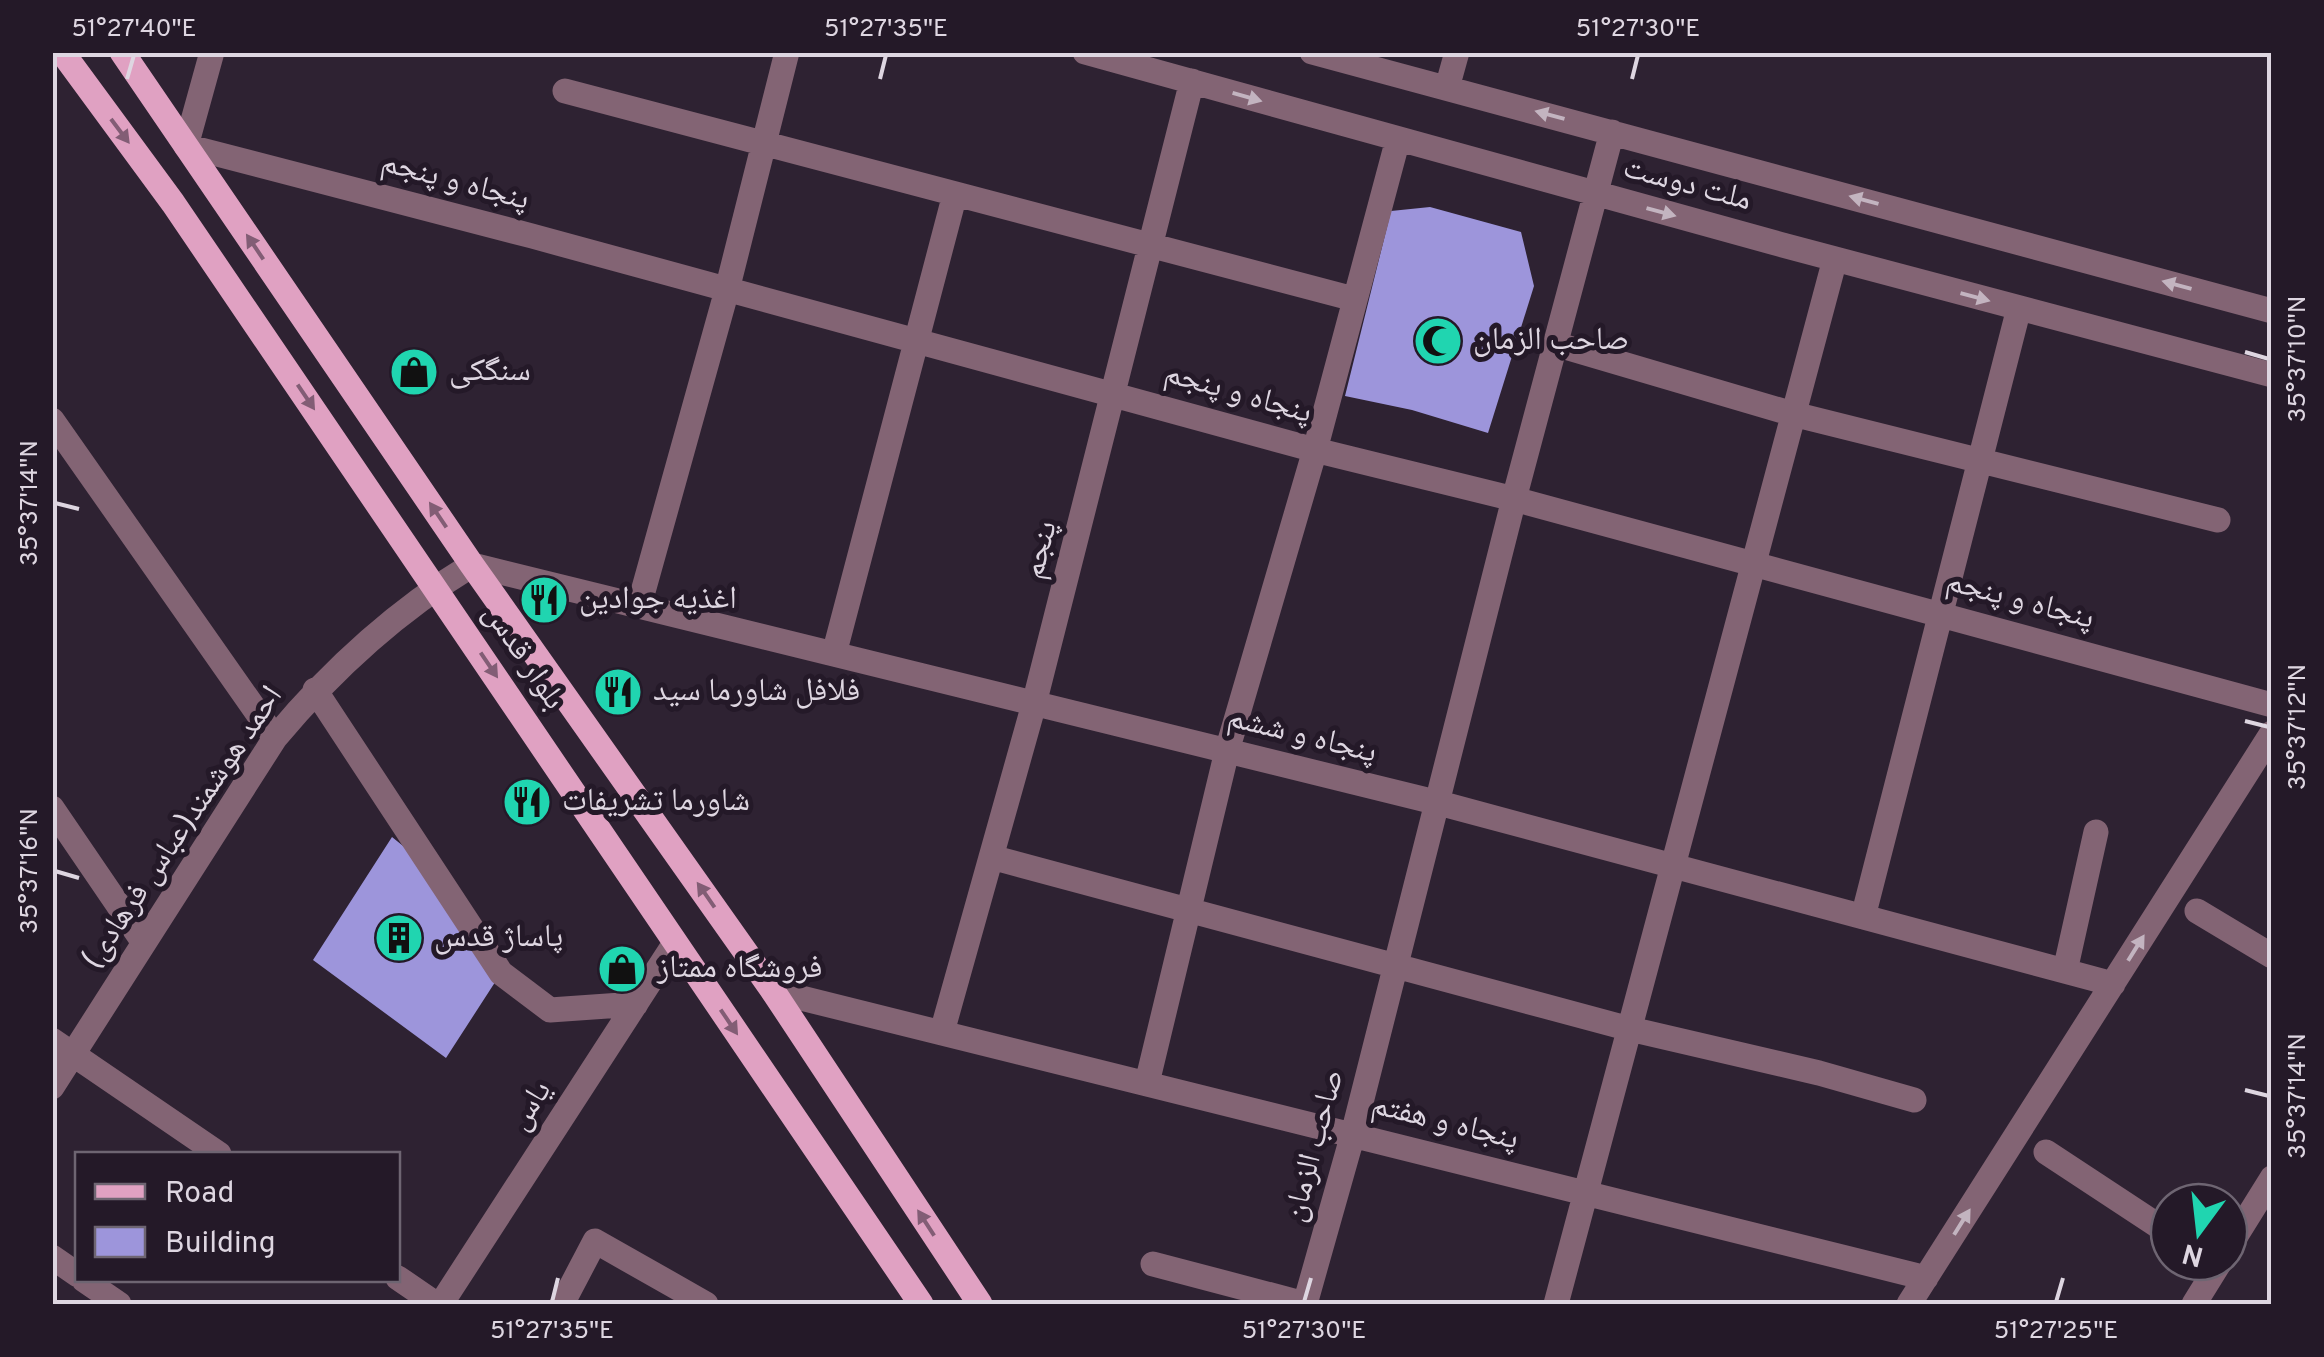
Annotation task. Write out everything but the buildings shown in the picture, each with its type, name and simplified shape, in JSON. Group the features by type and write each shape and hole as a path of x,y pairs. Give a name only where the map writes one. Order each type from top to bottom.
{"main road":[{"name":"بلوار قدس","path":"62,52 173,203 437,587 921,1304"},
{"name":"بلوار قدس","path":"122,52 472,565 773,991 980,1304"}],"street":[{"path":"186,146 212,52"},
{"path":"639,606 728,290 786,52"},
{"name":"ملت دوست","path":"1086,52 2272,375"},
{"name":"ملت دوست","path":"1312,52 2272,311"},
{"path":"1447,88 1458,52"},
{"name":"پنجم","path":"942,1032 1034,704 1192,82"},
{"path":"565,90 1354,299"},
{"name":"صاحب الزمان","path":"1305,1304 1353,1134 1514,499 1612,132"},
{"path":"1146,1083 1227,751 1315,450 1398,139"},
{"name":"پنجاه و پنجم","path":"186,146 2272,704"},
{"path":"834,654 955,194"},
{"path":"1556,1304 1835,259"},
{"path":"1863,917 2019,308"},
{"path":"1555,344 1792,414 2218,520"},
{"path":"52,420 275,738"},
{"name":"احمد هوشمند(عباس فرهادی)","path":"52,1087 63,1047 144,944 275,738 316,690 437,587 472,565"},
{"name":"پنجاه و ششم","path":"472,565 1439,803 2113,984"},
{"path":"316,690 501,974 550,1010 636,1004"},
{"path":"1909,1304 2272,733"},
{"path":"52,808 144,944"},
{"path":"2065,971 2096,832"},
{"path":"991,858 1914,1100"},
{"path":"2197,910 2272,956"},
{"name":"یاس","path":"439,1304 676,942"},
{"name":"پنجاه و هفتم","path":"773,991 1926,1278"},
{"path":"63,1047 216,1152"},
{"path":"2046,1152 2149,1221"},
{"path":"2249,1214 2272,1178"},
{"path":"562,1304 594,1241 706,1304"},
{"path":"52,1257 75,1273"},
{"path":"1153,1264 1305,1304"},
{"path":"400,1279 439,1304"},
{"path":"87,1282 118,1304"},
{"path":"2194,1304 2207,1282"}],"place":[{"name":"صاحب الزمان","path":"1438,341"},
{"name":"سنگکی","path":"414,372"},
{"name":"اغذیه جوادین","path":"544,600"},
{"name":"فلافل شاورما سید","path":"618,692"},
{"name":"شاورما تشریفات","path":"527,802"},
{"name":"پاساژ قدس","path":"399,938"},
{"name":"فروشگاه ممتاز","path":"622,969"}]}
